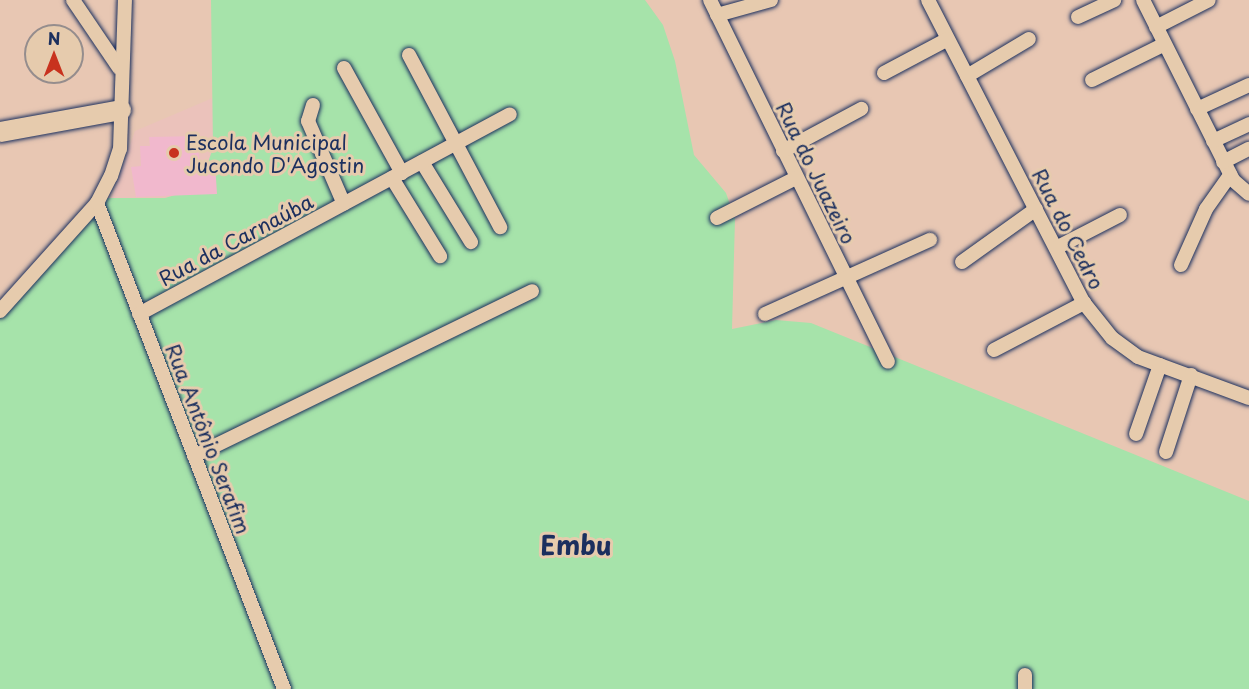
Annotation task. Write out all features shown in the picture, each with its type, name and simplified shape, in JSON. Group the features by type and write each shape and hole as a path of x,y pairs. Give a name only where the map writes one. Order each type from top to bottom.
{"street":[{"path":"73,0 119,68"},
{"path":"0,311 97,203 120,149 119,68 125,0"},
{"name":"Rua do Juazeiro","path":"710,0 888,362"},
{"path":"717,15 771,0"},
{"name":"Rua do Cedro","path":"928,0 1084,303 1112,338 1138,357 1249,398"},
{"path":"1078,17 1114,0"},
{"path":"1143,0 1230,175 1249,194"},
{"path":"1156,27 1209,0"},
{"path":"884,73 948,39"},
{"path":"967,76 1029,39"},
{"path":"1092,80 1164,44"},
{"path":"409,55 452,145 500,227"},
{"path":"344,68 440,256"},
{"path":"1197,109 1249,85"},
{"path":"313,105 308,121 344,204"},
{"path":"0,132 121,110"},
{"path":"783,151 861,110"},
{"name":"Rua da Carnaúba","path":"140,314 510,114"},
{"path":"1213,141 1249,124"},
{"path":"1223,162 1249,149"},
{"path":"422,162 471,242"},
{"path":"1181,265 1206,209 1230,175"},
{"path":"717,218 796,178"},
{"name":"Rua Antônio Serafim","path":"97,203 284,689"},
{"path":"962,262 1036,209"},
{"path":"1056,248 1120,215"},
{"path":"765,314 844,275 930,240"},
{"path":"194,456 532,291"},
{"path":"994,350 1084,303"},
{"path":"1136,434 1160,365"},
{"path":"1166,452 1191,375"}],"shaded area":[{"name":"Escola Municipal Jucondo D'Agostin","path":"222,94 217,194 110,203 135,131"}],"green space":[{"path":"211,0 645,0 663,25 675,61 694,155 726,193 735,219 732,329 776,320 811,323 1249,501 1249,689 0,689 0,318 102,198 165,198 199,188 213,148"}],"building":[{"path":"198,136 199,164 215,163 217,194 136,197 131,167 141,166 140,146 150,146 149,137"}],"place":[{"name":"Escola Municipal Jucondo D'Agostin","path":"174,153"}],"district":[{"name":"Embu","path":"576,545"}]}
